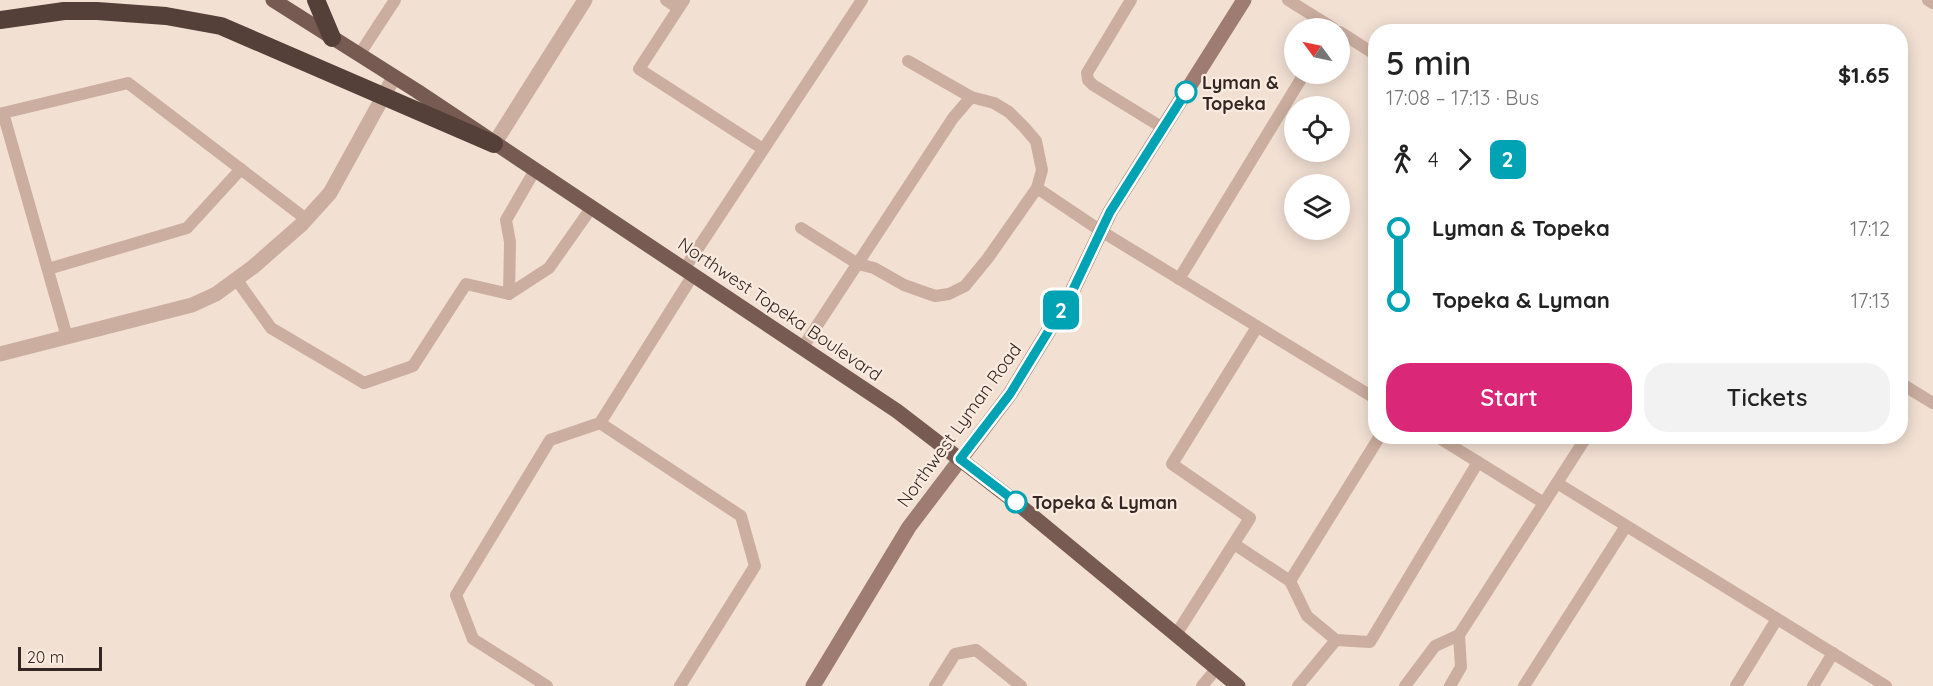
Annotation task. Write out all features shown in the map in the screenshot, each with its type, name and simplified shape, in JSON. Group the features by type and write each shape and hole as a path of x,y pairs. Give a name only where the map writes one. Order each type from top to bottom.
{"highway":[{"path":"316,0 332,38"},
{"path":"0,20 64,11 97,11 166,16 221,26 494,144"}],"main road":[{"name":"Northwest Topeka Boulevard","path":"273,0 592,207 897,411 1177,633 1238,686"}],"street":[{"path":"494,144 585,0"},
{"name":"Northwest Lyman Road","path":"813,686 909,527 1010,394 1070,296 1110,212 1242,1"},
{"path":"0,354 192,304 216,294 253,267 306,219 330,193 394,77"}],"lane":[{"path":"359,55 394,0"},
{"path":"666,0 681,4 639,69 763,149"},
{"path":"547,686 473,639 456,595 550,440 600,423 763,149 861,0"},
{"path":"1131,0 1087,73 1088,80 1163,128"},
{"path":"1288,0 1317,18"},
{"path":"1928,0 1933,3"},
{"path":"1350,39 1368,50"},
{"path":"801,228 858,264 874,268 904,285 935,296 949,294 965,286 1037,189 1042,170 1036,141 1009,112 994,103 971,97 908,61"},
{"path":"67,337 3,113 128,83 306,219"},
{"path":"1179,279 1298,84"},
{"path":"803,347 953,118 971,97"},
{"path":"48,269 187,228 241,169"},
{"path":"509,294 510,242 506,220 535,170"},
{"path":"1037,189 1101,231 1368,394"},
{"path":"236,279 271,328 364,382 413,366 466,284 509,294 549,268 592,207"},
{"path":"1177,633 1250,518 1172,464 1257,327"},
{"path":"1908,387 1933,403"},
{"path":"600,423 741,516 755,566 680,686"},
{"path":"1290,581 1375,444"},
{"path":"1449,444 1544,503"},
{"path":"1405,686 1436,646 1459,635 1582,444"},
{"path":"1234,544 1290,581 1307,616 1336,640 1370,642 1478,462"},
{"path":"1557,483 1886,686"},
{"path":"1524,686 1626,526"},
{"path":"1736,686 1777,619"},
{"path":"1450,686 1461,667 1459,635"},
{"path":"1298,686 1336,640"},
{"path":"935,686 955,654 976,651 1021,686"},
{"path":"1813,686 1833,653"},
{"path":"1202,686 1217,668"}],"bus line":[{"name":"2","path":"1016,502 960,459 1010,394 1070,296 1110,212 1186,92"}],"place":[{"name":"Lyman & Topeka","path":"1186,92"},
{"name":"Topeka & Lyman","path":"1016,502"}]}
